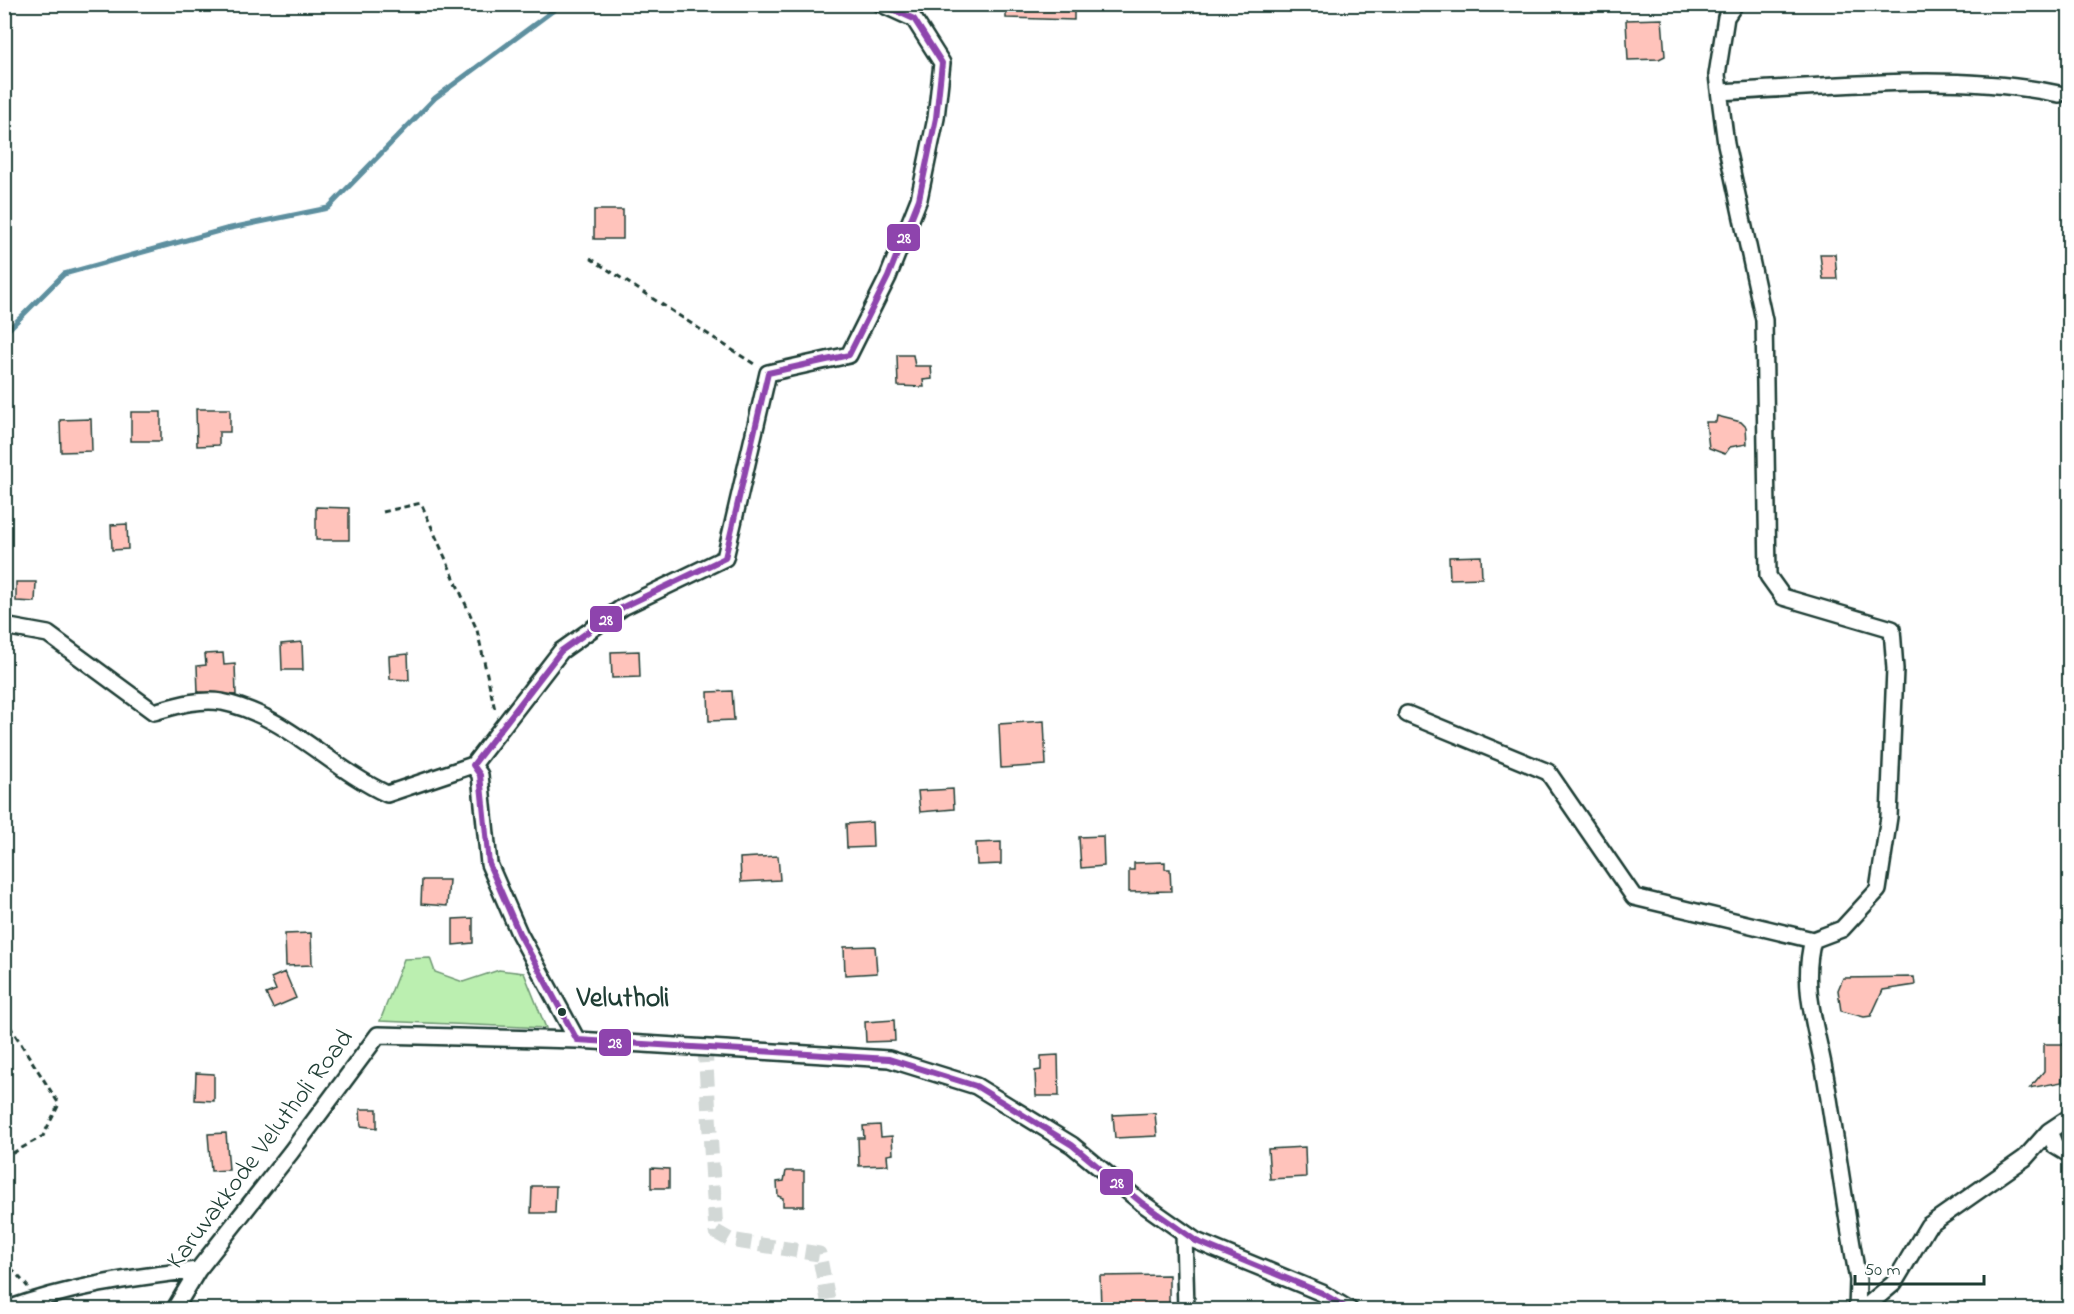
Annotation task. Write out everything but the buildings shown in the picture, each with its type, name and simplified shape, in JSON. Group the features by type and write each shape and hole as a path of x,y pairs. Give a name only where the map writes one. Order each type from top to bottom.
{"street":[{"path":"4,626 48,634 154,712 190,702 221,702 266,718 324,752 364,783 387,794 473,765 561,651 623,607 725,558 768,373 849,355 888,278 919,199 936,118 942,63 914,19 881,4"},
{"path":"1407,714 1548,772 1634,897 1812,940 1842,929 1878,890 1889,817 1895,669 1892,629 1784,597 1768,576 1764,320 1726,144 1717,75 1726,17 1736,4"},
{"path":"1720,92 1957,82 2023,86 2059,94"},
{"path":"473,765 480,776 489,864 519,933 576,1040 889,1059 976,1086 1072,1145 1142,1203 1196,1241 1322,1293 1350,1310"},
{"path":"1812,940 1807,961 1808,997 1825,1078 1858,1280 1857,1310"},
{"name":"Karuvakkode Velutholi Road","path":"174,1310 198,1270 291,1152 378,1035 576,1040"},
{"path":"1862,1310 1894,1283 1928,1226 2025,1158 2049,1131 2070,1117"},
{"path":"2049,1131 2055,1146 2070,1155"},
{"path":"1184,1233 1186,1310"},
{"path":"5,1310 37,1298 115,1280 198,1270"}],"path":[{"path":"590,258 768,373"},
{"path":"383,512 421,503 477,630 499,730"},
{"path":"4,1017 59,1104 43,1136 4,1158"},
{"path":"4,1260 37,1298"}],"green space":[{"path":"430,958 435,972 463,982 499,970 524,973 546,1028 380,1021 404,959"}],"waterway":[{"path":"4,334 64,274 226,229 328,208 435,98 562,4"}],"tunnel":[{"path":"705,1048 716,1232 730,1240 819,1254 830,1310"}],"transit line":[{"name":"28","path":"881,4 914,19 942,63 936,118 919,199 888,277 849,355 768,373 725,558 623,607 561,651 473,765 480,775 489,864 519,933 577,1040 889,1059 976,1086 1072,1145 1142,1203 1196,1241 1322,1293 1350,1310"}],"district":[{"name":"Velutholi","path":"623,999"}]}
